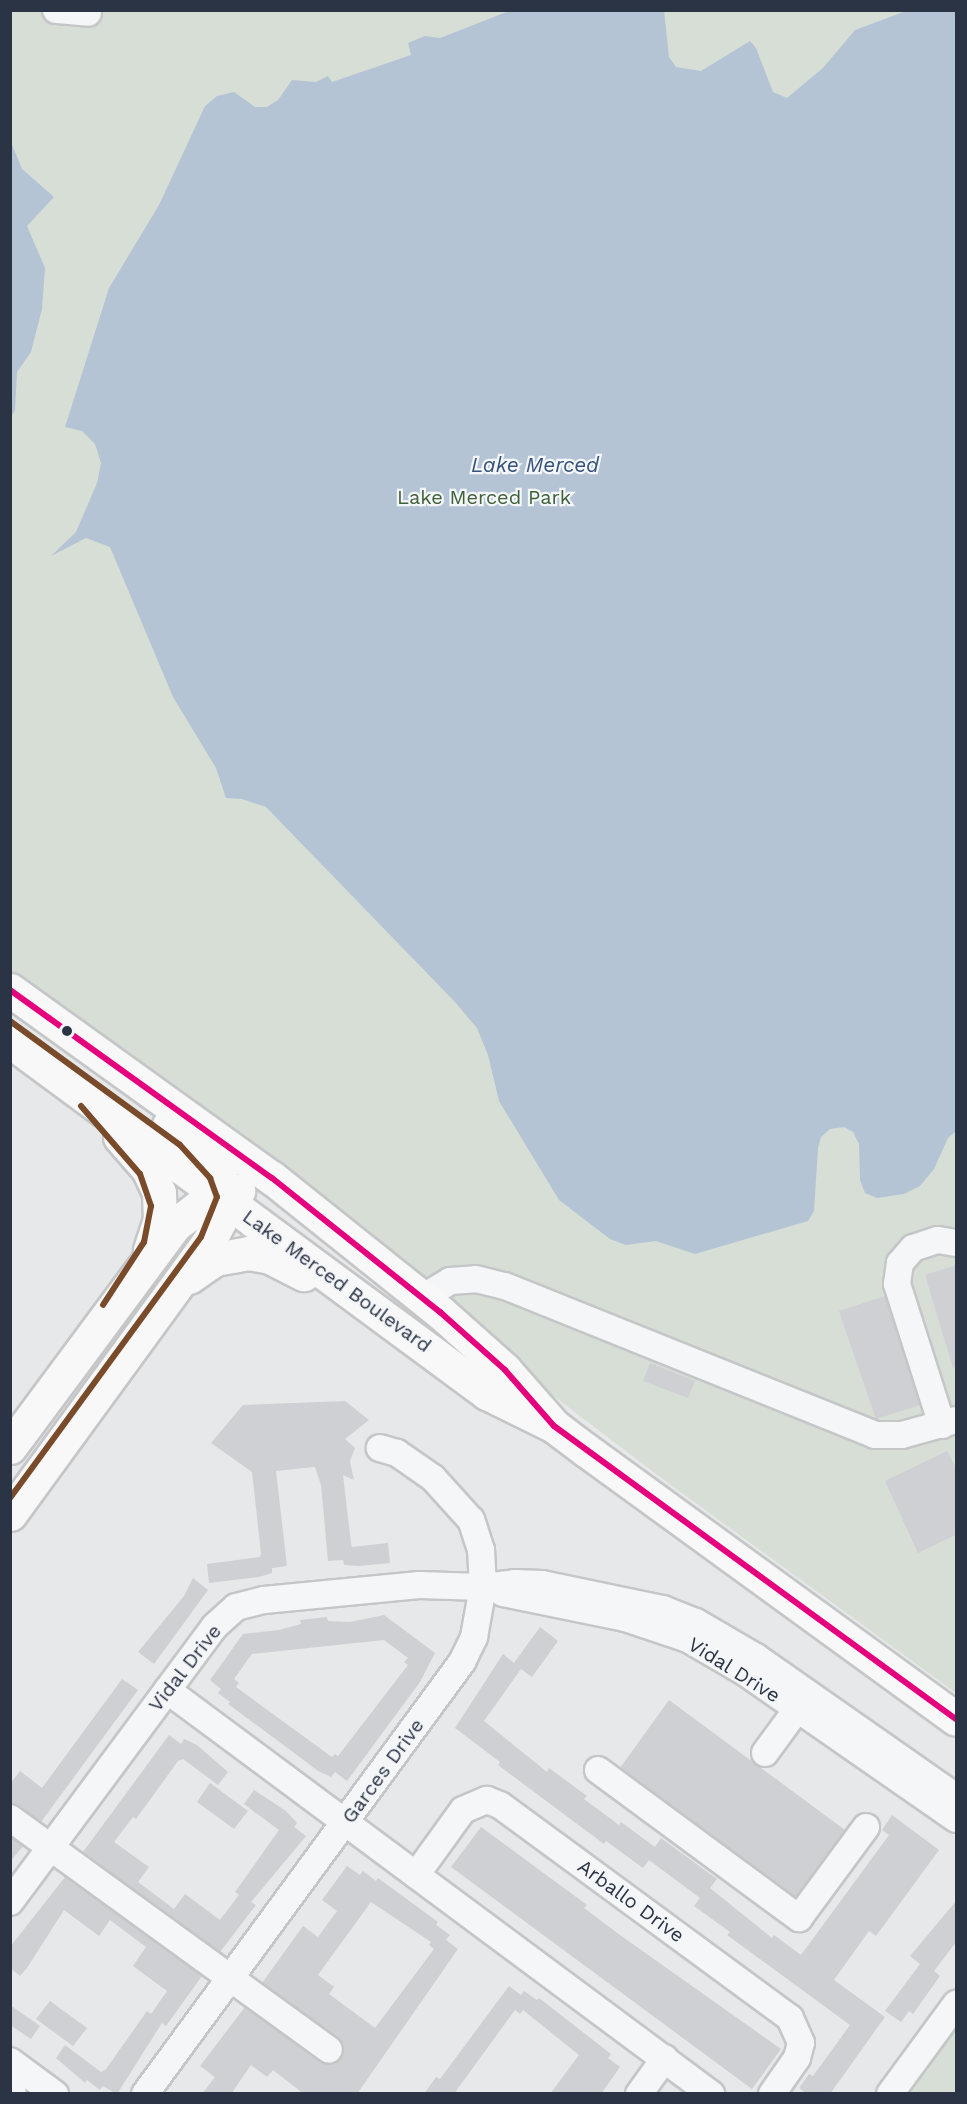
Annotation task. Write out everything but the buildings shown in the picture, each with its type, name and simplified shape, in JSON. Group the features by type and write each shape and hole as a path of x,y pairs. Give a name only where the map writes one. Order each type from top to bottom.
{"main road":[{"name":"Lake Merced Boulevard","path":"10,990 272,1178 422,1298 476,1348 511,1376 554,1426"},
{"path":"10,1009 186,1138 213,1167 224,1195 209,1241 10,1514"},
{"name":"Lake Merced Boulevard","path":"10,1041 224,1195 487,1393 554,1426 957,1719"},
{"path":"81,1092 148,1169 159,1193 158,1233 132,1282"},
{"path":"10,1447 175,1226 224,1195 248,1192 263,1199 438,1328 476,1348"},
{"path":"164,1305 193,1274 215,1259 238,1253 259,1254 279,1260 406,1331"}],"street":[{"path":"57,10 88,13"},
{"path":"422,1298 450,1281 498,1284 874,1435 892,1437 952,1426 897,1284 900,1263 913,1248 938,1240 957,1243"},
{"name":"Garces Drive","path":"145,2094 462,1662 481,1612 483,1587 481,1550 471,1520 433,1478 397,1454 380,1448"},
{"name":"Vidal Drive","path":"10,1902 215,1626 236,1607 264,1600 418,1585 483,1587 657,1627 719,1656 802,1702 957,1797"},
{"path":"166,1690 711,2094"},
{"path":"765,1753 802,1702"},
{"name":"Vidal Drive","path":"802,1702 957,1819"},
{"path":"598,1770 799,1918 866,1827"},
{"name":"Arballo Drive","path":"416,1875 463,1810 487,1800 500,1804 790,2018 801,2043 797,2058 772,2094"},
{"path":"10,1818 229,1980 329,2050"},
{"path":"890,2094 957,2004"},
{"path":"639,2094 665,2058"},
{"path":"10,2061 55,2094"},
{"path":"10,2080 12,2094"}],"green space":[{"name":"Lake Merced","path":"10,11 956,11 956,1693 664,1480 11,983"},
{"path":"956,2022 956,2093 904,2093"}],"water":[{"name":"Lake Merced","path":"664,10 669,57 676,67 701,71 750,41 756,48 773,92 787,98 823,68 855,30 906,11 956,11 956,1131 948,1138 934,1169 920,1186 904,1194 877,1198 865,1193 860,1180 859,1144 853,1132 844,1127 830,1129 821,1137 818,1148 814,1211 808,1221 695,1254 656,1241 626,1245 610,1239 559,1200 499,1101 488,1055 477,1028 455,1002 266,807 242,799 226,798 216,768 173,697 110,547 86,538 51,556 76,532 97,483 101,463 95,444 82,431 65,427 109,288 159,205 205,106 217,96 234,92 255,107 267,107 278,100 292,80 316,82 328,76 332,82 411,55 408,43 425,36 440,38 509,11"},
{"path":"11,142 22,169 54,197 27,226 45,268 42,309 31,352 17,372 15,410 11,417"}],"transit line":[{"path":"10,990 272,1178 440,1312 505,1370 554,1426 956,1719"},
{"path":"10,1021 180,1145 210,1178 217,1197 201,1237 10,1498"},
{"path":"81,1106 140,1174 151,1206 144,1242 103,1305"}],"park label":[{"name":"Lake Merced Park","path":"484,497"}]}
